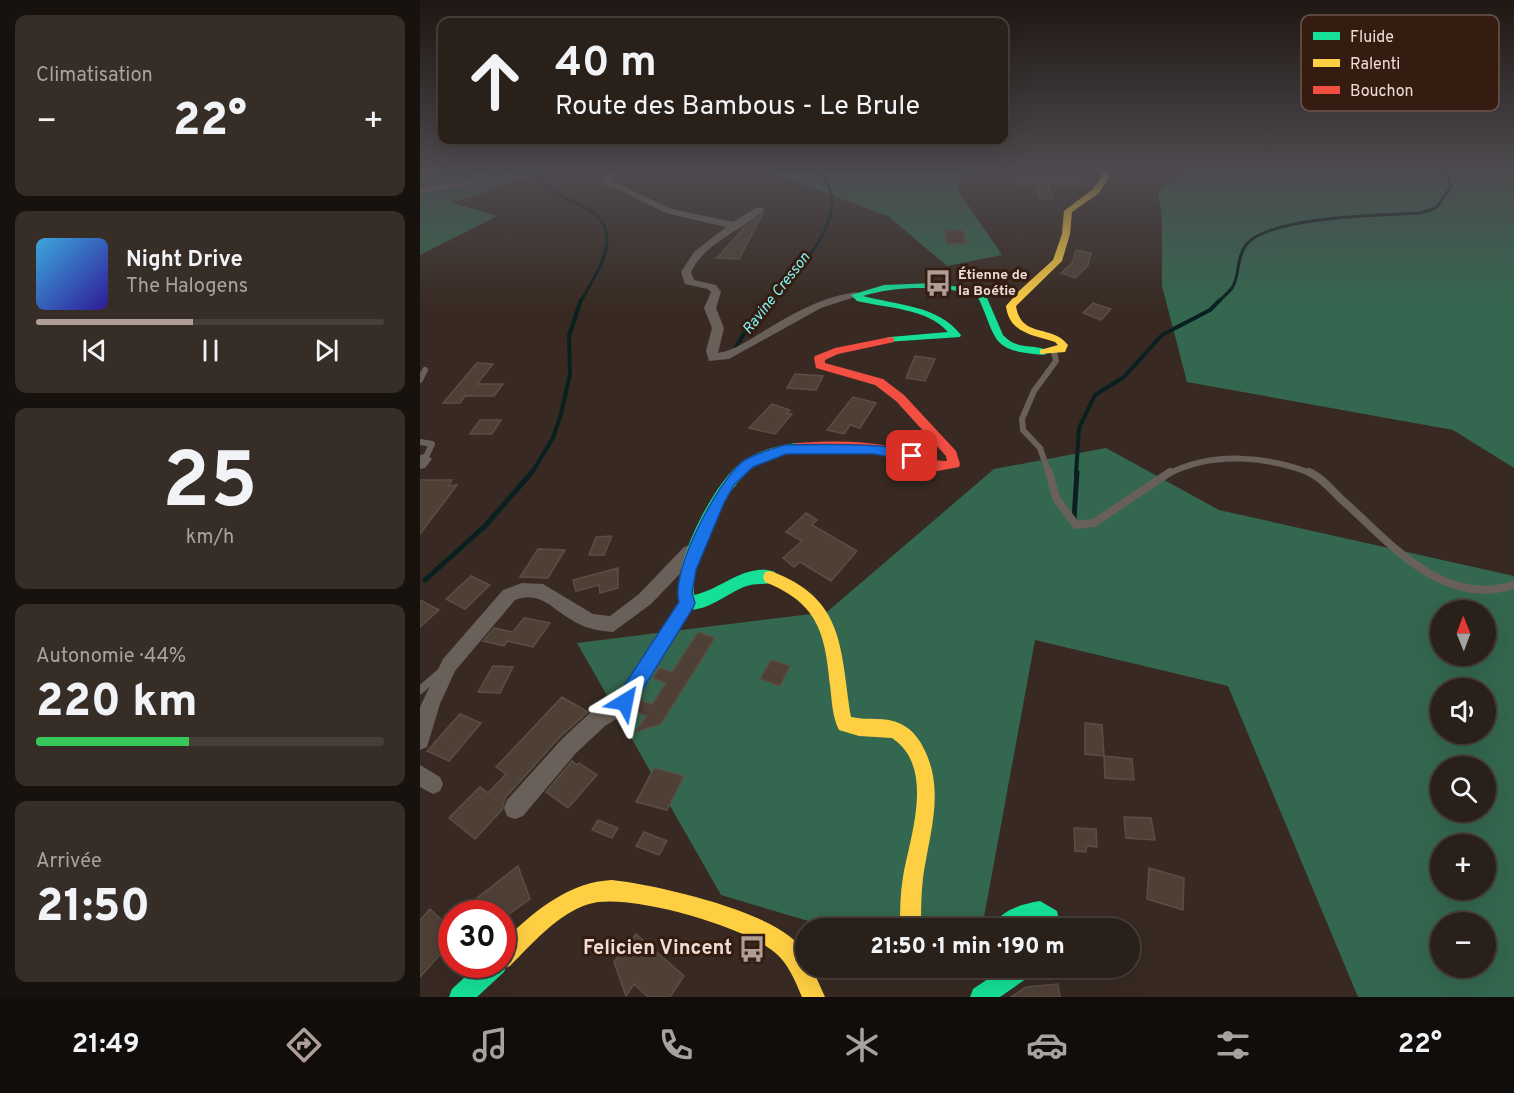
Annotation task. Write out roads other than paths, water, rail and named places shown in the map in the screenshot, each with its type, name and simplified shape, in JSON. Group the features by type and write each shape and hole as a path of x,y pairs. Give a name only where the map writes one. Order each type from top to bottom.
{"main road":[{"path":"856,295 876,290 939,287 975,290 986,300 993,329 1002,341 1013,347 1054,352 1064,345 1052,337 1016,326 1010,313 1011,306 1021,292 1058,263 1065,241 1068,216"},
{"path":"856,295 860,299 915,311 955,331 956,335 953,337 907,337 856,346 827,353 818,361 826,367 858,372 891,390 908,406 931,436 952,454 954,464 941,467 912,456 874,450 782,450 749,463 730,482 717,502 688,570 684,593 687,603 703,604 752,578 777,577 802,593 827,623 835,645 842,718 845,724 858,729 895,730 911,743 919,760 927,801 925,823 914,875 912,918"},
{"path":"516,945 546,918 574,899 612,890 634,894 758,930 780,942 800,967 814,997"},
{"path":"1017,918 1023,914 1040,911 1050,918"},
{"path":"460,997 481,978"},
{"path":"981,997 1008,978"}],"street":[{"path":"689,216 736,226"},
{"path":"750,216 693,259 686,272 685,278 689,282 712,287 716,292 710,308 718,324 717,338 712,352 713,358 730,355 792,316 823,301 856,295"},
{"path":"420,740 430,702 450,665 502,601 520,590 546,592 589,620 613,624 645,599 680,565 707,530"},
{"path":"515,808 569,746 598,719 625,702 687,603"}],"lane":[{"path":"1054,352 1056,361 1041,377 1023,414 1022,426 1028,436 1041,448 1060,510 1076,525 1094,523 1170,472 1224,457 1288,464 1314,474 1424,573 1454,586 1495,591 1514,585"},
{"path":"420,380 425,370"},
{"path":"420,442 432,444 423,461"},
{"path":"420,690 450,665"}],"waterway":[{"path":"581,301 601,265 605,252 607,240 605,228 596,216"},
{"name":"Ravine Cresson","path":"768,301 809,255 826,229 830,216"},
{"path":"1076,474 1079,428 1095,395 1124,377 1162,335 1210,310 1234,283 1239,261 1246,245 1258,235 1278,228 1328,219 1366,216"},
{"path":"531,474 553,438 561,414 570,374 569,336 581,300"},
{"name":"Ravine Cresson","path":"734,350 754,318 770,300"},
{"path":"425,580 485,526 532,472"},
{"path":"1074,519 1077,472"}],"place":[{"name":"Étienne de la Boétie","path":"938,283"},
{"name":"Felicien Vincent","path":"752,949"}]}
